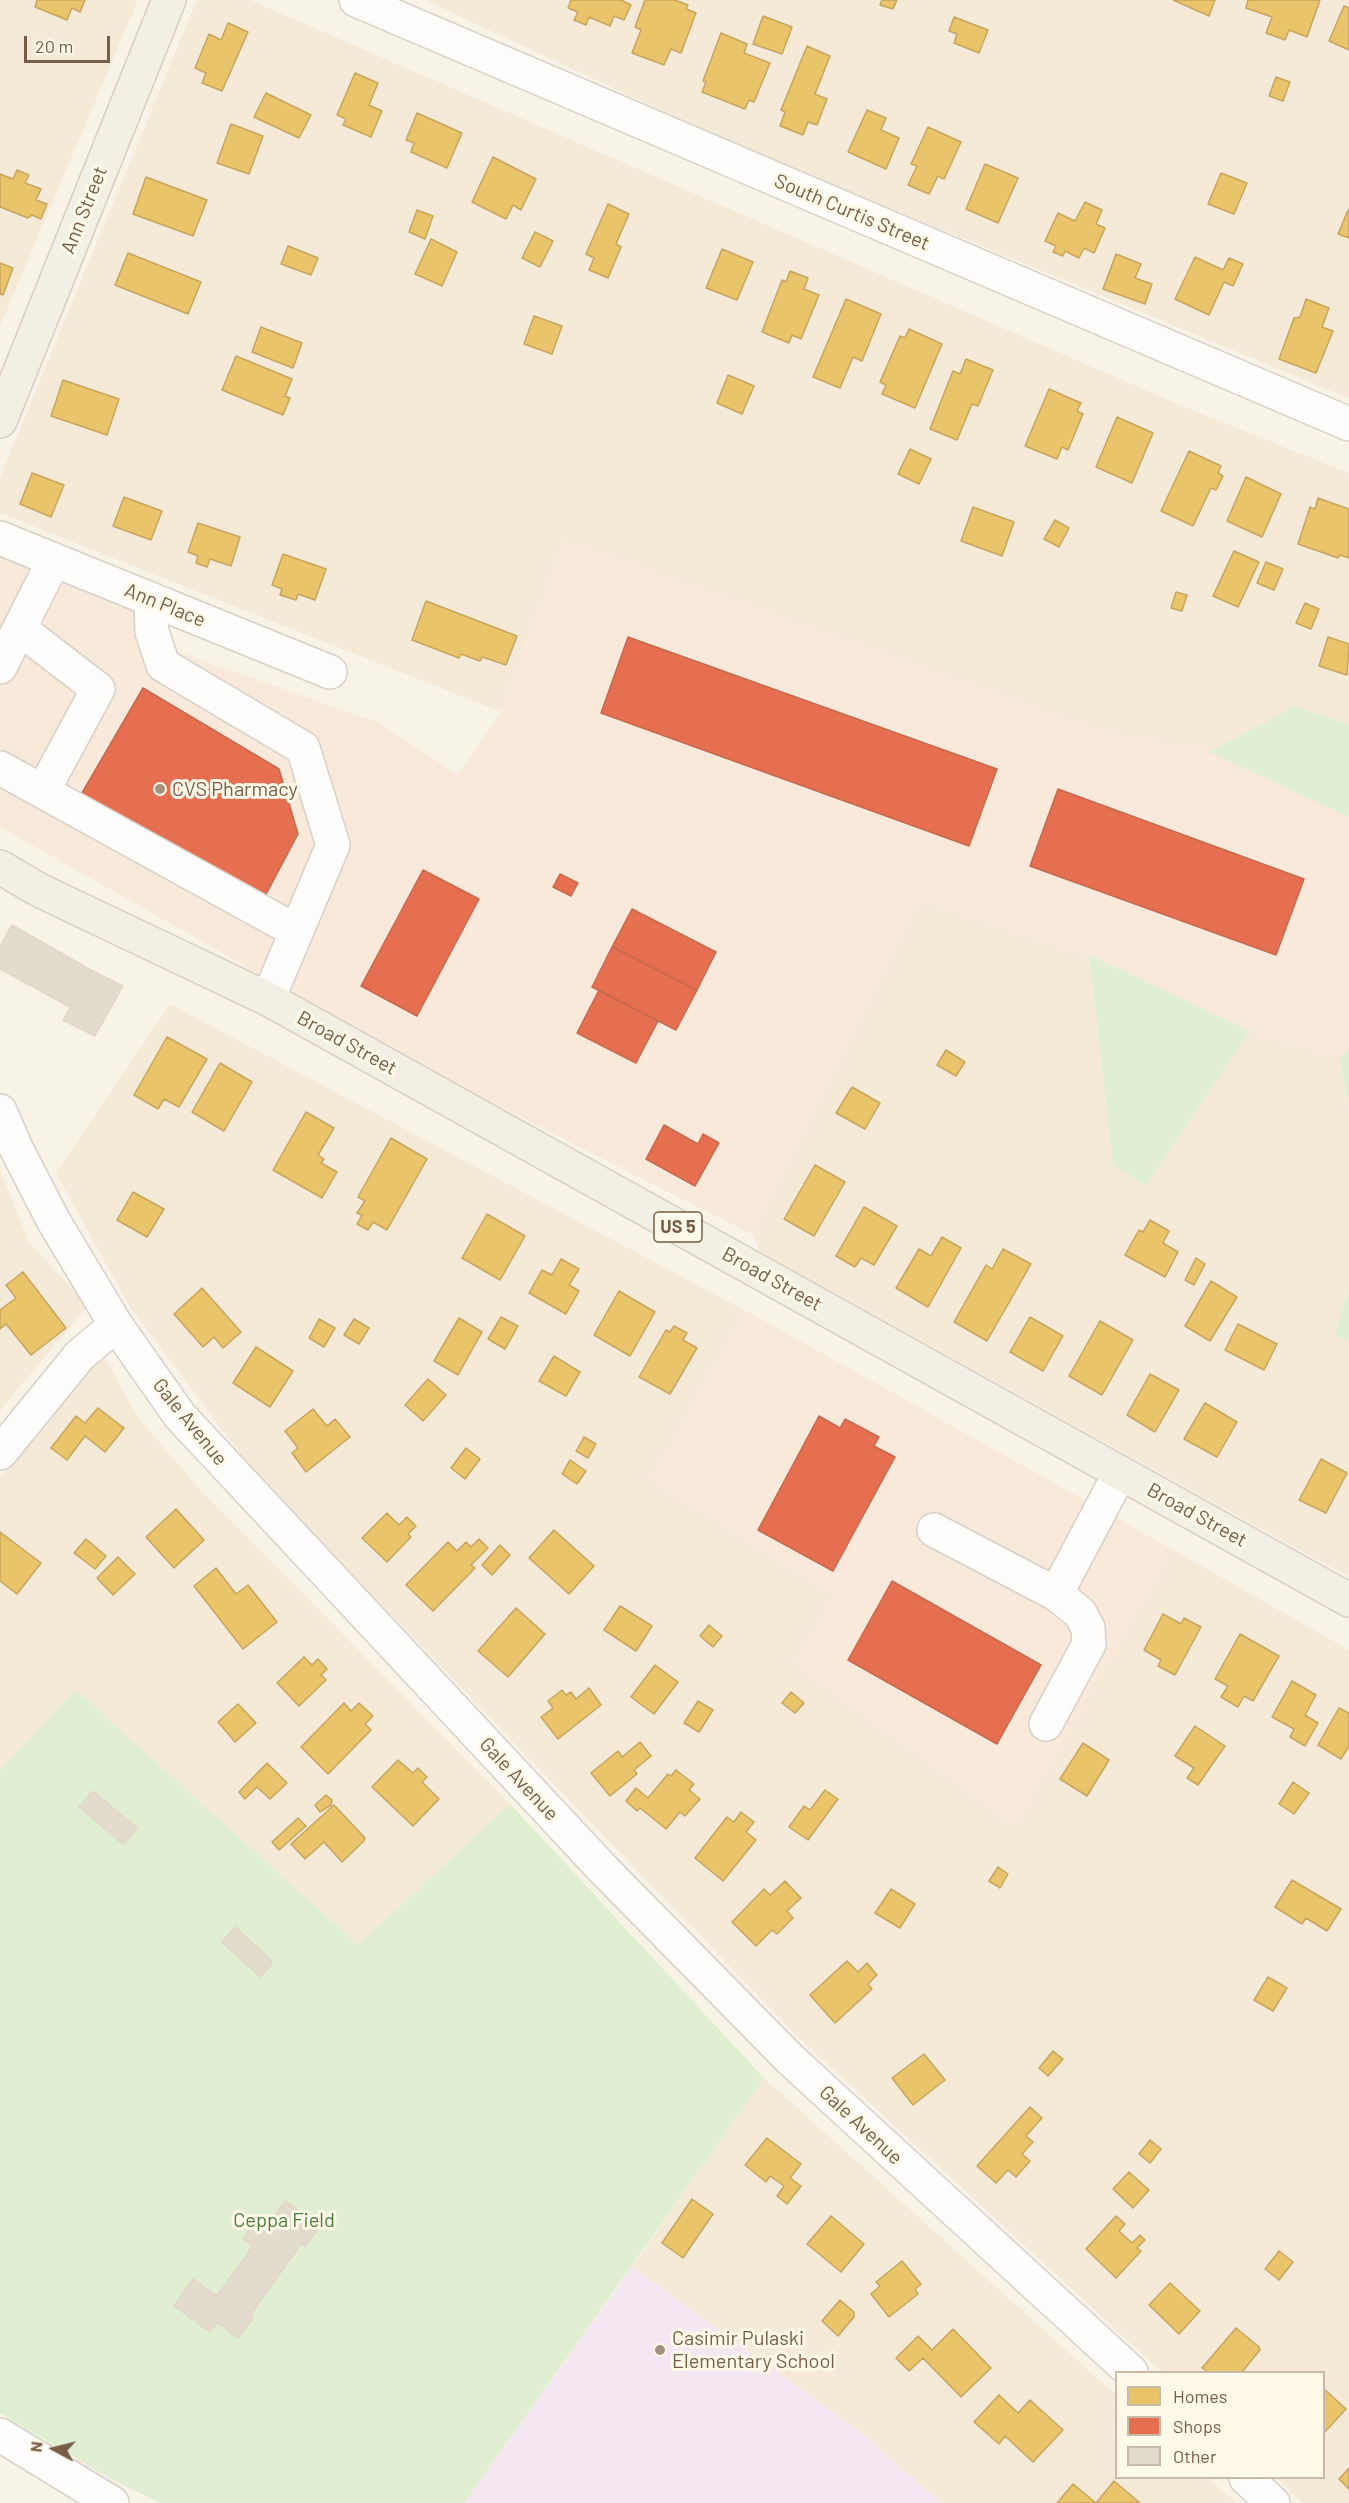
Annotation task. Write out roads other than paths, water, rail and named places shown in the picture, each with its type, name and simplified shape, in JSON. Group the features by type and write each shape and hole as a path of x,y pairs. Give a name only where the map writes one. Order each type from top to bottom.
{"main road":[{"name":"Ann Street","path":"0,421 169,0"},
{"name":"Broad Street","path":"0,867 39,890 268,999 1349,1600"}],"street":[{"name":"South Curtis Street","path":"356,0 1349,424"},
{"name":"Ann Place","path":"0,538 330,672"},
{"path":"0,667 54,560"},
{"path":"151,599 152,632 163,665 303,748 333,845 268,999"},
{"path":"20,629 98,689 43,791"},
{"path":"0,768 297,931"},
{"name":"Gale Avenue","path":"0,1111 53,1220 116,1325 180,1416 603,1869 790,2059 1129,2371"},
{"path":"0,1454 80,1355 116,1325"},
{"path":"1056,1594 1120,1473"},
{"path":"934,1530 1056,1594 1080,1613 1088,1628 1089,1644 1046,1724"},
{"path":"0,2435 112,2503"},
{"path":"1247,2479 1273,2503"}],"place":[{"name":"CVS Pharmacy","path":"160,789"},
{"name":"Casimir Pulaski Elementary School","path":"660,2350"}],"park label":[{"name":"Ceppa Field","path":"284,2220"}]}
